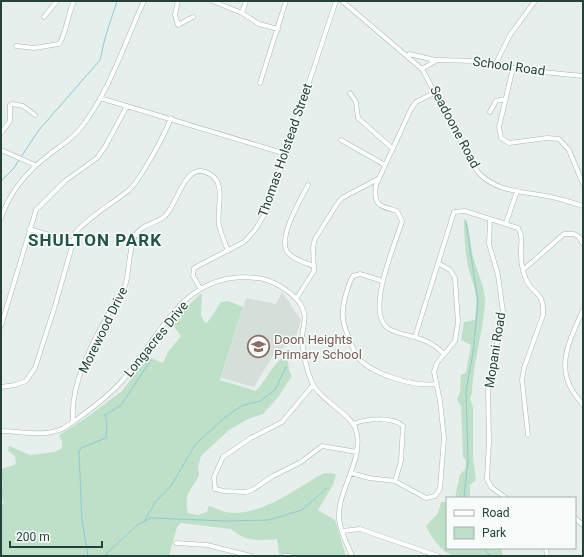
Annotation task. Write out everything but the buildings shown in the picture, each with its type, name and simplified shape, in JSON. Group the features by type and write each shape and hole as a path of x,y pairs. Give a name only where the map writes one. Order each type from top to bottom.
{"street":[{"path":"44,17 57,1"},
{"path":"16,46 34,48 59,44 63,36 68,13 74,1"},
{"path":"1,218 13,192 35,166 75,134 100,98 109,84 144,1"},
{"path":"178,1 175,15 178,25 192,17"},
{"path":"212,1 242,13 259,24 278,29"},
{"path":"242,13 246,1"},
{"path":"260,83 286,1"},
{"name":"Thomas Holstead Street","path":"200,288 193,276 194,268 197,265 244,242 260,222 269,204 336,1"},
{"path":"342,1 422,69 437,60"},
{"path":"496,63 510,35 535,1"},
{"name":"School Road","path":"405,53 419,58 496,63 513,68 583,76"},
{"path":"513,68 499,127 500,138 509,143 547,138 558,139 569,150 583,184"},
{"name":"Seadoone Road","path":"422,69 436,92 477,171 488,182 503,189 563,199 583,206"},
{"path":"436,92 414,104 378,179 375,193 378,205 397,211 402,220 383,281 379,302 383,323 387,328 393,331 415,336 430,342 444,354"},
{"path":"350,93 356,102 358,118 392,148"},
{"path":"100,98 171,118 286,154"},
{"path":"490,112 496,101 506,98"},
{"path":"1,133 10,120 10,105 23,106 34,115"},
{"path":"1,326 33,216 40,205 65,181 97,158 102,152 127,106"},
{"path":"1,387 21,384 32,374 56,306 72,242 76,232 83,224 134,184 164,135 171,118"},
{"path":"340,140 385,165"},
{"path":"1,150 35,166"},
{"name":"Morewood Drive","path":"73,420 79,379 89,352 125,286 134,238 139,230 166,215 173,206 186,178 191,174 202,172 208,173 216,180 219,191 219,224 228,251"},
{"path":"296,299 310,280 314,266 313,247 315,239 340,200 378,179"},
{"path":"308,185 286,232 284,244 288,253 292,257 314,266"},
{"path":"506,223 517,191"},
{"path":"415,336 452,215 457,211 465,210 515,226 520,231 523,270 527,281 539,294 544,306 543,315 524,368 522,380 528,435"},
{"name":"Mopani Road","path":"490,219 489,244 498,276 503,312 488,390 490,434 487,479 491,487 505,497"},
{"path":"29,229 72,242"},
{"path":"523,270 564,234 574,234 579,237 583,244"},
{"path":"351,473 369,478 395,481 426,498 435,496 440,489 444,438 435,368 457,335 456,283 452,273 438,263"},
{"path":"383,281 357,274 353,276 350,282 342,308 342,316 356,355 361,360 384,374 418,384 436,384"},
{"name":"Longacres Drive","path":"1,431 50,433 64,428 120,384 170,317 200,288 223,278 250,277 267,280 296,299 304,312 306,319 302,340 313,385"},
{"path":"583,310 567,350 565,362 568,382 583,405"},
{"path":"352,556 339,515 356,452 358,438 356,429 353,424 313,385 282,422 251,438 223,457 214,477 215,488 224,491 246,492 301,462 322,446 356,452"},
{"path":"353,424 372,419 396,423 403,426 401,461 395,481"},
{"path":"343,531 360,529 438,556"},
{"path":"176,542 207,544 251,556"},
{"path":"284,556 290,556"}],"shaded area":[{"name":"Doon Heights Primary School","path":"282,292 301,320 295,339 274,354 254,387 221,378 246,298 276,304"}],"green space":[{"path":"466,219 469,230 473,255 483,286 485,302 474,370 472,393 470,398 473,407 473,458 476,480 470,485 470,497 455,497 460,474 465,470 466,460 463,457 461,406 457,400 460,392 461,375 466,372 471,345 461,340 464,322 475,320 476,302 466,255 464,220"},
{"path":"200,294 202,294 201,315 204,322 207,323 221,302 228,301 243,307 220,380 256,391 277,363 285,355 288,360 292,376 279,396 263,414 248,419 229,430 201,456 198,467 199,476 187,496 188,513 198,515 207,512 209,506 224,512 233,513 258,509 281,499 324,473 336,474 333,485 318,510 335,520 346,556 293,556 279,554 277,539 253,540 242,536 231,529 181,523 177,527 169,556 1,556 1,505 4,503 1,497 1,488 3,487 1,469 16,463 15,456 8,451 9,446 30,455 55,452 62,448 62,442 59,435 83,420 122,391 148,357 163,363 168,352 181,336 171,323"},
{"path":"441,502 446,502 446,549 501,549 503,556 450,555 434,539 426,526 438,513"}],"waterway":[{"path":"21,157 39,130 100,60 105,38 117,1"},
{"path":"1,181 14,168 19,160"},
{"path":"464,497 468,460 466,390 473,353 478,302 466,222"},
{"path":"88,556 82,521 79,452 81,448 106,438 107,423 105,415 121,405 151,360"},
{"path":"145,520 156,501 171,486 195,445 223,419 241,406 260,401 275,390 286,367"},
{"path":"104,556 137,525 151,518 226,521 269,520 302,510 327,488"},
{"path":"484,549 491,556"}],"place":[{"name":"Doon Heights Primary School","path":"258,346"}],"district":[{"name":"SHULTON PARK","path":"95,240"}]}
